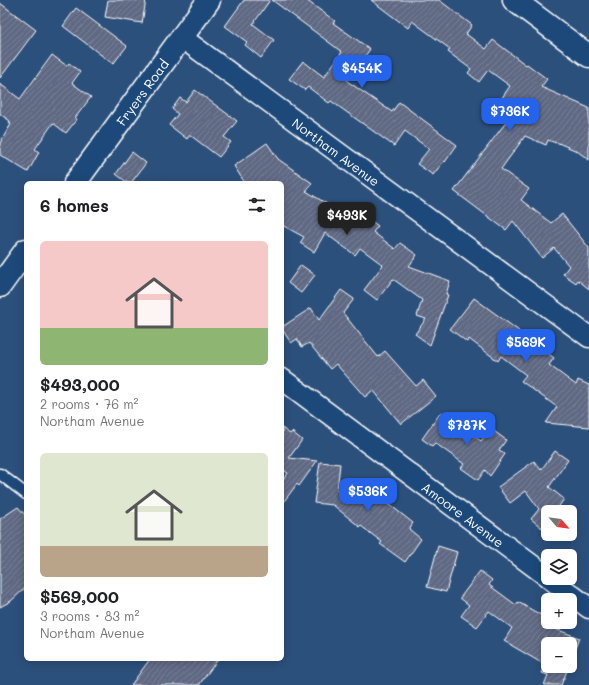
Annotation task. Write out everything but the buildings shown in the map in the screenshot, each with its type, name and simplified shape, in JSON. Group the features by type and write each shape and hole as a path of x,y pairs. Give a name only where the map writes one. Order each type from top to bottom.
{"street":[{"name":"Fryers Road","path":"76,181 209,0"},
{"path":"514,0 589,56"},
{"name":"Northam Avenue","path":"181,37 589,337"},
{"path":"0,286 24,253"},
{"name":"Amoore Avenue","path":"284,380 541,572"},
{"name":"Amoore Avenue","path":"558,585 589,608"}],"lane":[{"path":"0,474 24,492"}]}
